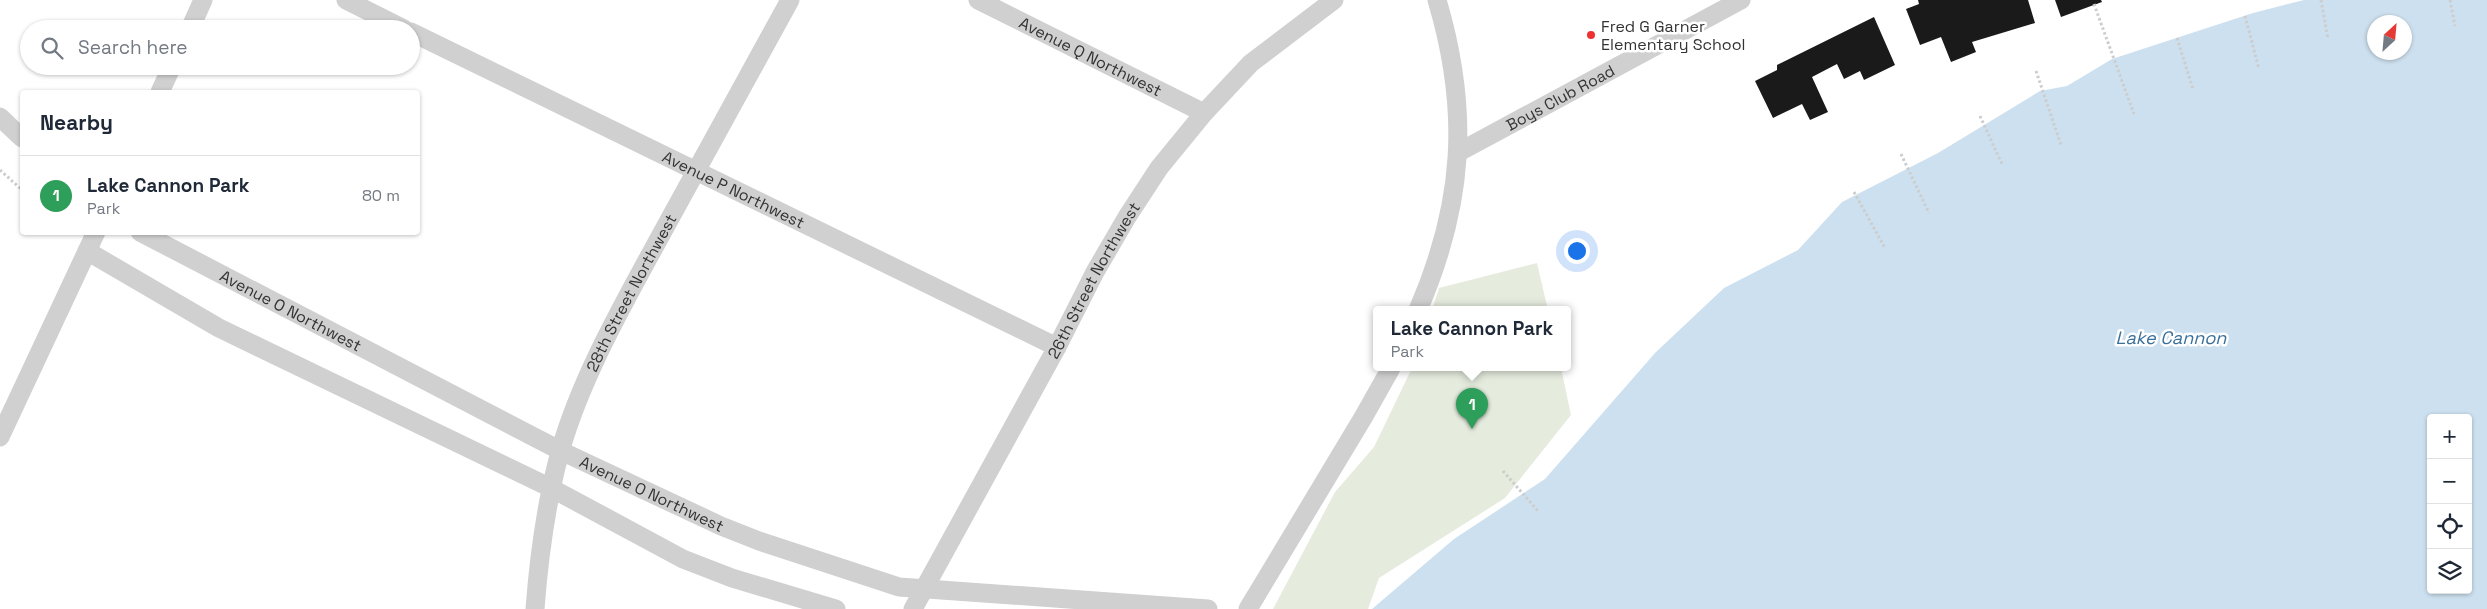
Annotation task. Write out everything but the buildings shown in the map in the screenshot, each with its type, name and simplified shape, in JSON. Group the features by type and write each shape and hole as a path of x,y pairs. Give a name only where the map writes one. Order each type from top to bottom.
{"street":[{"path":"194,20 203,0"},
{"path":"346,0 386,20"},
{"name":"28th Street Northwest","path":"535,609 542,539 551,488 561,451 586,385 608,336 790,0"},
{"name":"Avenue Q Northwest","path":"978,0 1204,113"},
{"name":"26th Street Northwest","path":"913,609 1057,347 1095,272 1126,217 1159,168 1204,113 1257,58 1334,0"},
{"path":"1420,306 1442,247 1459,152 1457,88 1437,0"},
{"name":"Boys Club Road","path":"1459,152 1741,0"},
{"name":"Avenue P Northwest","path":"420,36 1057,347"},
{"path":"161,90 168,75"},
{"path":"0,118 20,136"},
{"path":"0,436 95,235"},
{"name":"Avenue O Northwest","path":"146,235 561,451 721,526 759,541 899,587 1208,609"},
{"path":"87,251 219,328 551,488 683,560 732,578 836,609"},
{"path":"1248,609 1389,371"}],"path":[{"path":"2321,0 2328,39"},
{"path":"2450,0 2456,26"},
{"path":"2094,4 2134,114"},
{"path":"2245,16 2259,69"},
{"path":"2177,38 2193,89"},
{"path":"2036,71 2061,145"},
{"path":"1980,116 2002,164"},
{"path":"1901,154 1929,213"},
{"path":"0,170 20,188"},
{"path":"1854,192 1885,248"},
{"path":"1503,471 1538,511"}],"shaded area":[{"path":"1537,263 1547,306 1433,306 1439,288"},
{"path":"1411,371 1562,371 1571,415 1505,498 1379,578 1368,609 1273,609 1335,492 1374,447"}],"water":[{"name":"Lake Cannon","path":"2304,0 2487,0 2487,609 1372,609 1454,539 1545,479 1655,353 1724,288 1798,250 1842,202 1938,153 2040,91 2067,86 2112,59 2253,13"}],"place":[{"name":"Fred G Garner Elementary School","path":"1591,35"},
{"name":"Lake Cannon Park","path":"1472,429"}]}
